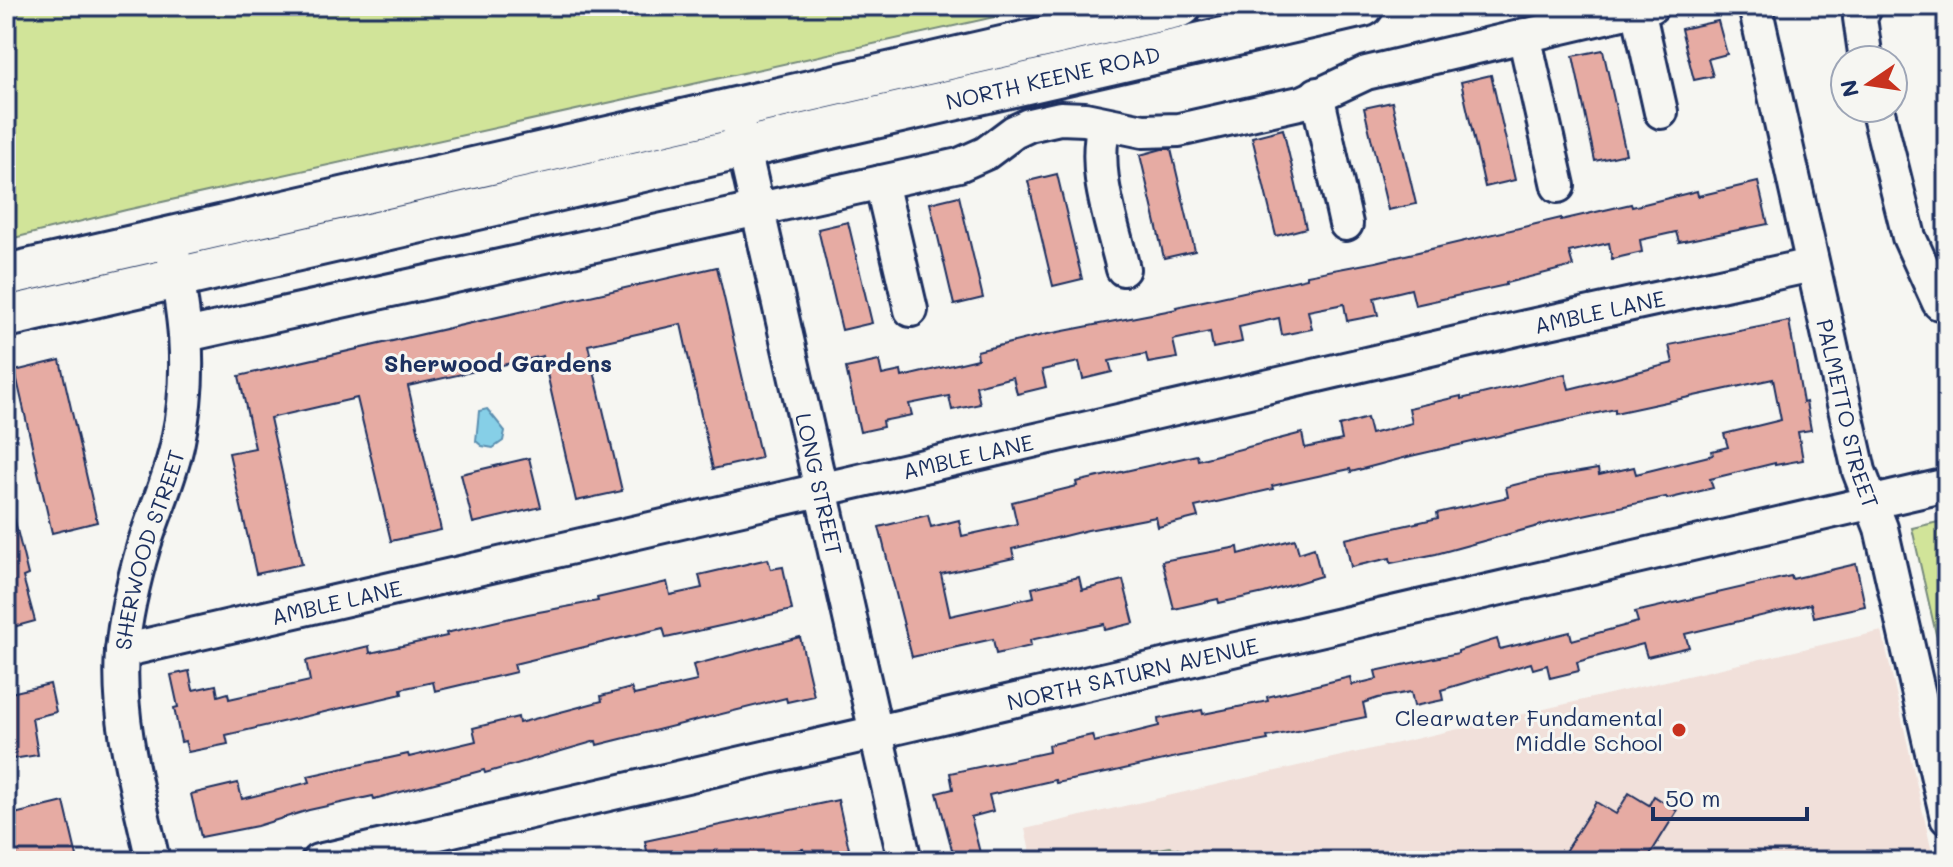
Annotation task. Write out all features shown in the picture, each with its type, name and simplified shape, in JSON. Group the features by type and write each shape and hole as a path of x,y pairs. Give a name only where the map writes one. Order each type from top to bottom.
{"main road":[{"name":"NORTH KEENE ROAD","path":"6,275 1181,6"},
{"name":"NORTH KEENE ROAD","path":"6,317 1363,6"}],"street":[{"name":"PALMETTO STREET","path":"1755,6 1859,471 1881,528 1947,818"},
{"path":"1864,44 1860,18 1866,6"},
{"path":"186,335 729,213 758,211 959,165 986,153 1029,125 1060,118 1085,119 1143,131 1179,130 1304,102 1366,73 1645,8 1661,112"},
{"path":"1524,35 1558,186"},
{"path":"1317,94 1346,224"},
{"name":"LONG STREET","path":"735,108 905,861"},
{"path":"1104,124 1098,146 1099,166 1123,269"},
{"path":"1881,124 1909,237 1939,303 1947,303"},
{"path":"881,182 911,310"},
{"name":"SHERWOOD STREET","path":"153,861 124,720 122,651 129,604 144,545 178,442 186,390 186,335 170,237"},
{"name":"AMBLE LANE","path":"122,651 822,492 1526,327 1812,265"},
{"name":"NORTH SATURN AVENUE","path":"318,861 1947,485"}],"shaded area":[{"name":"Clearwater Fundamental Middle School","path":"1882,631 1934,861 1032,861 1025,829"}],"green space":[{"path":"6,6 1044,6 126,210 6,240"},
{"path":"1947,520 1947,683 1912,528"},
{"path":"1170,847 1198,854 1211,861 1127,861 1142,852"}],"water":[{"path":"487,409 505,431 503,441 493,448 476,441 479,411"}],"building":[{"path":"1718,21 1727,54 1708,59 1713,76 1694,80 1681,29"},
{"path":"1603,50 1626,154 1595,161 1573,56"},
{"path":"1491,75 1515,180 1485,187 1461,82"},
{"path":"1392,102 1416,204 1388,210 1364,108"},
{"path":"1283,129 1306,228 1276,236 1252,137"},
{"path":"1171,149 1195,251 1164,258 1140,155"},
{"path":"1057,174 1082,279 1053,286 1028,181"},
{"path":"1758,182 1768,224 1679,242 1676,232 1640,240 1642,252 1612,259 1609,243 1569,252 1573,266 1415,305 1411,289 1374,298 1378,315 1347,321 1344,304 1308,311 1312,329 1282,335 1279,318 1239,327 1242,342 1213,348 1210,332 1173,340 1177,358 1148,363 1146,354 1109,361 1112,372 1083,379 1079,362 1042,370 1046,387 1017,394 1013,377 976,386 980,404 952,410 949,396 909,404 912,415 882,421 883,427 860,432 846,368 879,361 882,375 901,371 902,377 978,359 977,351 1043,335 1177,309 1307,278 1307,275 1376,262 1561,218 1631,204 1632,207 1697,191 1698,196"},
{"path":"959,196 983,298 954,305 930,203"},
{"path":"848,222 872,323 842,330 818,229"},
{"path":"717,267 761,458 713,469 681,324 588,345 622,491 576,501 543,356 408,386 441,530 391,541 357,398 270,418 302,564 256,574 229,453 255,448 239,376"},
{"path":"1789,321 1803,403 1806,402 1811,430 1798,432 1803,460 1775,463 1710,479 1713,488 1560,520 1436,554 1391,563 1390,558 1351,567 1345,539 1438,518 1437,513 1508,497 1506,487 1538,479 1598,469 1599,475 1634,467 1636,474 1713,455 1712,451 1728,447 1724,434 1781,420 1773,379 1615,413 1615,409 1351,472 1350,469 1272,486 1273,489 1195,507 1198,517 1158,527 1156,517 1088,530 1012,549 1014,558 941,574 950,616 1034,597 1032,588 1079,577 1082,590 1123,580 1134,623 1105,630 1104,624 1030,640 1031,646 996,654 993,639 912,657 879,527 928,515 931,527 959,520 962,536 1017,524 1012,502 1077,486 1076,482 1197,455 1198,460 1302,433 1305,448 1342,440 1339,426 1367,418 1371,434 1412,423 1409,408 1565,374 1569,389 1673,363 1669,345"},
{"path":"60,360 97,522 52,533 15,371"},
{"path":"529,458 541,507 473,523 461,474"},
{"path":"12,509 28,575 23,577 35,621 6,629 6,510"},
{"path":"1295,539 1299,553 1314,548 1321,576 1264,593 1174,609 1162,561 1238,547 1239,554"},
{"path":"768,559 771,569 783,567 792,610 666,638 663,628 514,664 516,672 435,691 433,682 401,689 402,694 226,735 228,744 188,752 185,741 181,742 171,675 189,671 193,690 216,685 218,696 228,693 229,699 310,681 306,661 369,646 370,653 528,614 598,601 597,598 667,582 670,595 702,588 699,575"},
{"path":"1856,564 1865,606 1814,617 1811,604 1685,634 1689,647 1647,657 1643,644 1577,662 1579,671 1550,678 1547,665 1533,669 1531,663 1441,690 1443,700 1414,706 1411,692 1378,698 1363,703 1366,717 1267,737 1268,740 989,795 993,811 971,817 982,861 955,861 937,793 953,789 950,773 1049,752 1048,745 1092,735 1094,742 1159,726 1158,719 1268,701 1267,697 1350,677 1352,685 1377,679 1375,671 1458,653 1497,639 1500,649 1570,632 1572,640 1638,622 1635,612"},
{"path":"800,637 814,696 787,702 786,698 597,745 596,741 485,773 484,770 374,799 373,796 309,810 257,826 201,837 191,794 238,783 242,799 310,782 308,776 476,741 473,728 518,717 519,723 602,701 601,696 631,688 634,695 697,681 693,665"},
{"path":"50,684 56,712 32,718 38,755 6,760 6,694"},
{"path":"1629,793 1649,805 1654,796 1677,811 1646,861 1559,861 1596,802 1616,814"},
{"path":"838,800 849,849 805,858 803,849 743,861 649,861 645,841"},
{"path":"64,802 78,861 17,861 14,845 6,848 6,816"}],"place":[{"name":"Clearwater Fundamental Middle School","path":"1679,730"}],"district":[{"name":"Sherwood Gardens","path":"498,362"}]}
